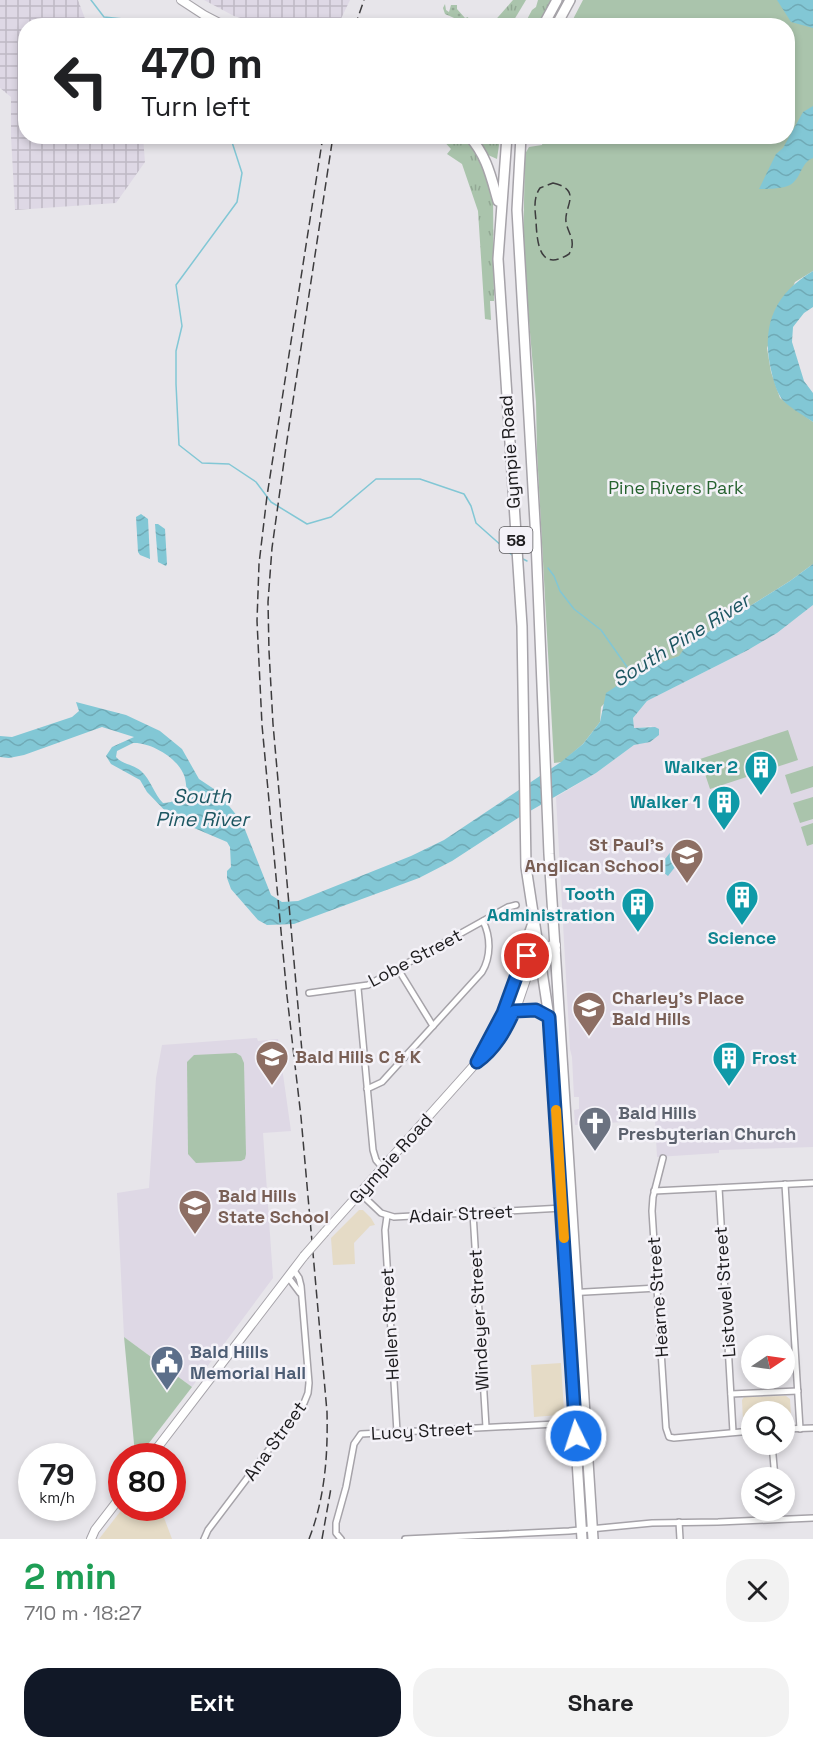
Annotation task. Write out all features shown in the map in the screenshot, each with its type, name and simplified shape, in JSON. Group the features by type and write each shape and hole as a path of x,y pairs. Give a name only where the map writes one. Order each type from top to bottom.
{"highway":[{"path":"547,18 557,0"},
{"path":"560,18 570,0"},
{"path":"475,144 490,170 500,210"},
{"name":"Gympie Road","path":"506,144 500,210 499,281 522,626 526,856 533,921 540,950"},
{"name":"Gympie Road","path":"521,144 517,210 556,947"},
{"path":"519,969 533,921"},
{"name":"58","path":"556,947 572,1292 593,1539"},
{"name":"58","path":"540,950 549,1017 567,1208"},
{"path":"514,1011 536,1010 549,1017"},
{"name":"58","path":"572,1292 574,1412 581,1534"}],"main road":[{"path":"181,0 210,18"},
{"path":"540,950 556,947"},
{"name":"Gympie Road","path":"477,1062 503,1013 519,969 529,953 540,950"},
{"name":"Gympie Road","path":"161,1443 287,1276 477,1062 488,1054 514,1011 530,965 540,950"},
{"path":"91,1539 108,1513"},
{"path":"83,1539 95,1530"}],"street":[{"name":"Lobe Street","path":"309,993 358,988 374,982 508,907 516,905"},
{"path":"367,1089 382,1082 485,968 489,946 483,921"},
{"path":"398,969 433,1026"},
{"path":"358,988 373,1154 383,1168"},
{"name":"Hearne Street","path":"663,1158 654,1191 652,1211 666,1428 669,1437 733,1432"},
{"path":"654,1191 813,1183"},
{"path":"785,1185 800,1429"},
{"name":"Listowel Street","path":"719,1188 733,1432"},
{"name":"Adair Street","path":"360,1193 377,1210 397,1217 567,1208"},
{"name":"Windeyer Street","path":"473,1213 486,1427"},
{"name":"Hellen Street","path":"387,1215 385,1230 397,1432"},
{"name":"Ana Street","path":"204,1539 208,1530 306,1398 309,1383 301,1295 299,1278 293,1269"},
{"path":"287,1276 301,1295"},
{"path":"572,1292 658,1288"},
{"path":"731,1394 798,1391"},
{"path":"556,1424 566,1420 574,1412"},
{"path":"556,1424 568,1428 576,1436"},
{"name":"Lucy Street","path":"340,1539 336,1533 336,1523 346,1487 353,1447 356,1439 363,1434 556,1424"},
{"path":"795,1429 813,1428"},
{"path":"733,1432 741,1432"},
{"path":"405,1539 581,1534 592,1528 679,1522 777,1516 813,1518"},
{"path":"679,1522 680,1539"}],"shaded area":[{"path":"0,0 78,0 85,18 18,18 18,144 144,144 145,162 116,203 15,210 11,97 0,88"},
{"path":"204,0 350,0 341,18 241,18"},
{"name":"St Paul's Anglican School","path":"813,605 813,1147 719,1150 719,1153 657,1157 655,1120 575,1125 574,1110 579,1109 579,1097 574,1097 570,1049 556,797 596,773 634,745 641,743 652,726 634,728 633,718 647,701 748,650 777,633"},
{"name":"Bald Hills State School","path":"257,1038 258,1041 278,1039 291,1131 263,1133 273,1278 192,1387 124,1337 117,1193 149,1188 156,1078 162,1045"},
{"path":"359,1210 363,1210 375,1225 370,1226 354,1243 355,1264 333,1265 331,1238"},
{"path":"561,1363 564,1411 559,1415 534,1417 531,1365"},
{"path":"786,1396 790,1401 742,1401 744,1397"},
{"path":"113,1521 165,1521 172,1539 99,1539"}],"green space":[{"path":"513,0 526,0 515,18 497,18"},
{"path":"538,0 552,0 542,18 528,18"},
{"name":"Pine Rivers Park","path":"583,0 813,0 813,271 795,282 767,348 771,372 780,398 813,422 813,564 790,581 686,646 680,656 632,674 601,707 600,722 583,744 562,762 554,763 536,402 523,251 525,154 529,147 542,144 795,144 795,18 574,18"},
{"path":"445,4 449,12 451,5 457,5 457,9 465,18 454,18 445,14 443,8"},
{"path":"446,144 471,144 480,156 493,195 494,301 490,301 491,320 485,319 478,211 462,164 447,154 451,149"},
{"path":"479,144 499,144 497,159 488,155"},
{"path":"788,730 798,760 710,789 700,759"},
{"path":"813,766 813,787 791,794 785,775"},
{"path":"813,797 813,819 800,823 793,803"},
{"path":"813,823 813,844 807,846 801,827"},
{"path":"236,1053 241,1056 244,1063 245,1159 196,1163 188,1154 187,1062 194,1055"},
{"path":"124,1337 192,1387 149,1443 134,1443"}],"water":[{"path":"777,0 813,0 813,28 795,23 795,18 788,18"},
{"path":"813,106 813,158 806,163 797,179 790,185 759,189 776,154 785,144 795,144 795,126 803,112"},
{"path":"813,271 813,307 804,313 793,327 792,342 804,381 813,393 813,422 790,407 780,396 770,365 768,336 770,323 781,299"},
{"path":"141,514 148,519 150,559 138,552 136,517"},
{"path":"155,524 165,529 166,566 158,562"},
{"name":"South Pine River","path":"813,564 813,605 777,633 748,650 647,701 633,718 634,728 655,727 659,729 659,735 650,742 634,745 596,773 518,818 452,861 419,878 294,924 267,925 258,920 231,889 227,878 227,871 231,867 230,847 227,842 173,819 147,792 140,780 111,764 106,756 112,747 134,737 102,727 24,755 0,757 0,736 12,737 72,717 79,711 76,702 126,715 160,731 182,749 199,779 217,791 242,822 271,895 282,902 298,901 411,856 444,840 561,762 583,744 600,722 606,693 641,670 679,656 686,646 790,581","holes":["133,743 140,743 169,756 180,767 185,777 187,792 182,797 163,803 141,771 116,757 117,751"]},
{"path":"673,849 683,857 668,876 658,868"}],"waterway":[{"path":"91,0 104,17 114,18"},
{"path":"233,144 242,173 237,202 176,285 182,326 176,351 179,445 202,463 229,464 256,482 271,502 307,524 331,517 376,479 420,479 464,494 471,506 476,523 512,555"},
{"path":"523,559 527,561"},
{"path":"548,568 560,591 574,609 601,630 632,674"}],"railway":[{"path":"358,18 364,0"},
{"path":"309,1539 322,1492 327,1444 327,1412 301,1117 287,996 262,725 257,621 259,564 267,496 322,144"},
{"path":"303,1063 273,724 268,602 272,548 286,447 332,144"},
{"path":"553,183 562,186 570,194 566,222 572,245 569,254 551,260 546,257 539,246 535,204 540,188 553,183"},
{"path":"322,1539 331,1488"}],"slow traffic":[{"path":"556,1110 564,1238"}],"place":[{"name":"Walker 2","path":"761,796"},
{"name":"Walker 1","path":"724,831"},
{"name":"St Paul's Anglican School","path":"687,884"},
{"name":"Science","path":"742,926"},
{"name":"Tooth Administration","path":"638,933"},
{"name":"Charley's Place Bald Hills","path":"589,1037"},
{"name":"Bald Hills C & K","path":"272,1086"},
{"name":"Frost","path":"729,1087"},
{"name":"Bald Hills Presbyterian Church","path":"595,1152"},
{"name":"Bald Hills State School","path":"195,1235"},
{"name":"Bald Hills Memorial Hall","path":"167,1391"}],"route":[{"path":"527,956 519,969 498,1024 477,1062 494,1046 514,1011 536,1010 549,1017 576,1436"}]}
